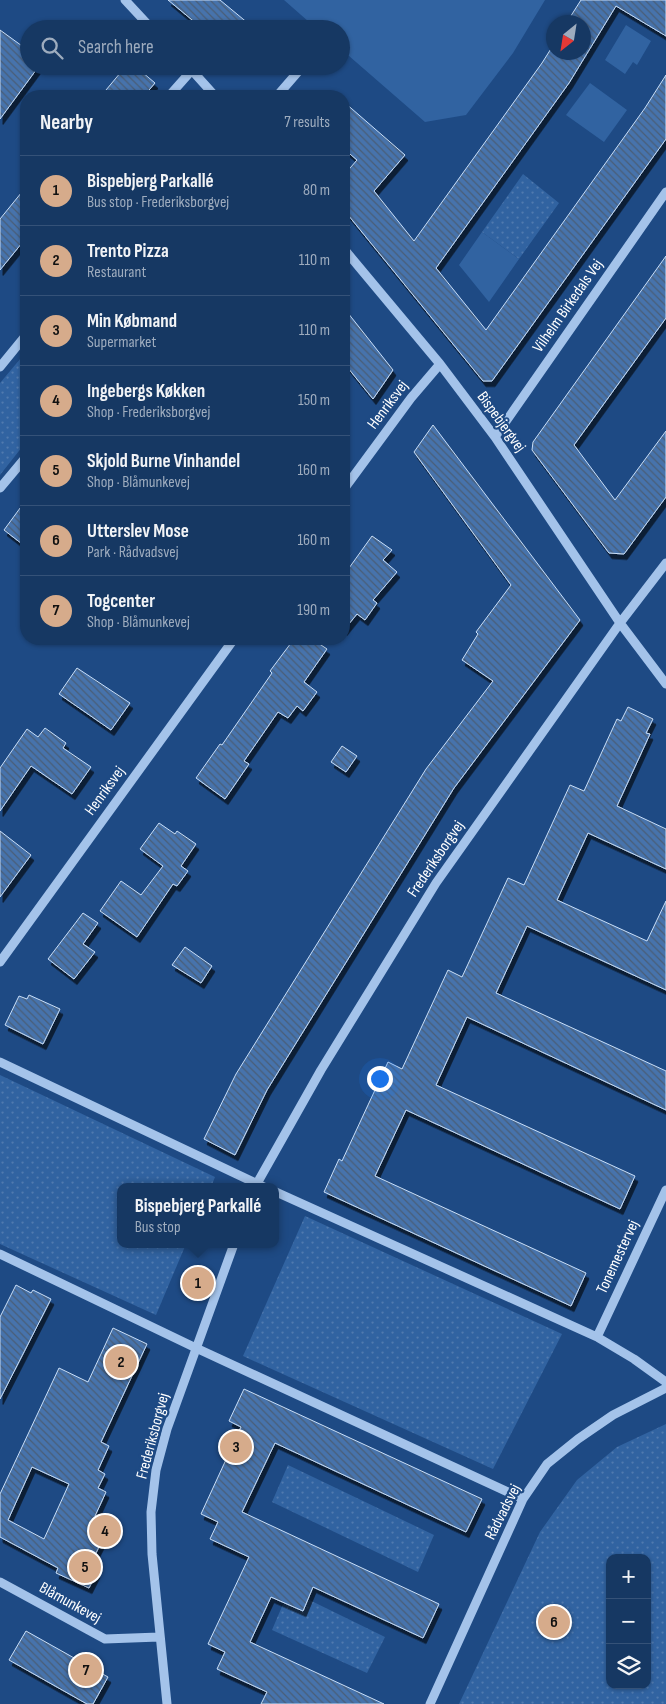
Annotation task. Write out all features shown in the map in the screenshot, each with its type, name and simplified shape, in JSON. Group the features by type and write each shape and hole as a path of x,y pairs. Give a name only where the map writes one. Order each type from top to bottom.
{"street":[{"path":"125,0 144,20"},
{"path":"174,90 185,75"},
{"path":"196,75 210,90"},
{"path":"282,90 295,75"},
{"name":"Vilhelm Birkedals Vej","path":"494,438 666,192"},
{"name":"Bispebjergvej","path":"350,256 440,364 494,438 620,623 666,684"},
{"path":"0,367 20,342"},
{"name":"Henriksvej","path":"350,481 410,398 440,364"},
{"path":"0,488 20,464"},
{"name":"Frederiksborgvej","path":"260,1183 321,1070 436,883 620,623 666,563"},
{"name":"Henriksvej","path":"0,962 230,645"},
{"path":"0,1062 252,1183"},
{"name":"Tonemestervej","path":"597,1338 666,1190"},
{"path":"279,1193 597,1338 666,1382"},
{"name":"Frederiksborgvej","path":"167,1704 159,1637 152,1546 151,1512 156,1470 167,1429 233,1248"},
{"path":"0,1254 196,1348 523,1499"},
{"name":"Rådvadsvej","path":"430,1704 523,1499 547,1464 578,1439 613,1415 666,1388"},
{"name":"Blåmunkevej","path":"0,1582 105,1639 159,1637"}],"shaded area":[{"path":"284,0 545,0 513,53 466,115 425,122 350,57 350,20 307,20"},
{"path":"626,25 651,41 637,65 633,62 625,74 605,60"},
{"path":"590,83 627,110 604,142 566,115"},
{"path":"523,174 559,203 519,259 482,232"},
{"path":"482,232 519,259 489,302 459,265"},
{"path":"20,359 20,450 0,475 0,383"},
{"path":"0,1075 215,1177 213,1183 117,1183 117,1248 184,1248 156,1315 0,1244"},
{"path":"305,1216 562,1334 493,1469 243,1356"},
{"path":"666,1424 666,1704 459,1704 540,1532 577,1480 617,1447"},
{"path":"288,1465 434,1535 418,1572 272,1502"},
{"path":"289,1590 385,1637 367,1673 272,1630"}],"building":[{"path":"168,0 220,0 244,20 192,20"},
{"path":"581,0 666,0 666,36 616,6 591,47 591,15 571,15"},
{"path":"0,30 20,44 20,75 32,75 0,119"},
{"path":"546,57 546,60 583,60 569,83 436,268 486,330 645,108 666,75 666,139 492,381 483,381 350,217 350,168 357,160 350,154 350,107 405,155 374,191 414,241"},
{"path":"118,75 146,75 155,83 149,90 106,90"},
{"path":"20,194 20,245 0,270 0,219"},
{"path":"666,256 666,318 574,445 615,500 666,431 666,497 624,554 609,553 532,450 533,442"},
{"path":"350,316 393,370 373,399 350,370"},
{"path":"433,425 580,620 454,788 267,1090 235,1155 204,1139 236,1074 426,769 493,681 462,660 478,634 476,632 511,585 414,452"},
{"path":"20,508 20,542 4,530"},
{"path":"372,536 392,550 383,560 397,572 373,600 377,603 365,620 357,614 350,623 350,567"},
{"path":"290,645 321,645 327,649 304,682 317,692 303,711 297,706 288,718 278,712 244,761 249,764 225,799 196,778 220,744 222,745 272,673 270,671"},
{"path":"77,668 130,703 111,730 59,694"},
{"path":"628,707 653,719 646,733 650,734 617,806 666,829 666,869 588,833 557,900 647,941 666,901 666,990 527,926 496,993 666,1071 666,1110 467,1017 436,1085 635,1176 620,1209 406,1110 375,1176 586,1273 571,1306 324,1192 339,1159 342,1161 388,1062 402,1069 448,970 462,977 508,878 524,885 570,785 584,791 617,719 621,721"},
{"path":"45,728 66,743 63,748 91,767 72,794 31,766 0,811 0,768 27,729 38,737"},
{"path":"342,746 357,756 346,772 331,762"},
{"path":"159,823 175,834 177,831 196,844 181,866 188,871 177,886 173,884 137,937 100,911 121,881 141,895 163,866 140,849"},
{"path":"0,831 31,855 0,897"},
{"path":"83,913 98,923 83,944 95,952 74,979 48,959"},
{"path":"185,947 212,966 201,983 172,965"},
{"path":"29,995 60,1009 43,1044 5,1025 19,996 27,999"},
{"path":"16,1285 31,1293 33,1290 51,1299 0,1399 0,1317"},
{"path":"113,1328 147,1344 101,1442 109,1446 98,1470 105,1474 98,1488 106,1492 95,1516 103,1521 96,1534 104,1537 89,1567 97,1572 89,1588 56,1573 58,1568 0,1537 0,1494 59,1368 88,1382","holes":["32,1467 69,1484 44,1539 8,1520"]},
{"path":"244,1389 482,1499 466,1532 275,1443 242,1512 439,1604 423,1638 313,1587 303,1611 271,1597 250,1642 384,1704 261,1704 267,1692 217,1669 225,1652 208,1644 249,1557 210,1539 218,1522 201,1514 241,1427 229,1421"},
{"path":"26,1631 108,1677 93,1704 87,1704 9,1660"}],"place":[{"name":"Bispebjerg Parkallé","path":"198,1283"},
{"name":"Trento Pizza","path":"121,1362"},
{"name":"Min Købmand","path":"236,1447"},
{"name":"Ingebergs Køkken","path":"105,1531"},
{"name":"Skjold Burne Vinhandel","path":"85,1567"},
{"name":"Utterslev Mose","path":"554,1622"},
{"name":"Togcenter","path":"86,1670"}]}
